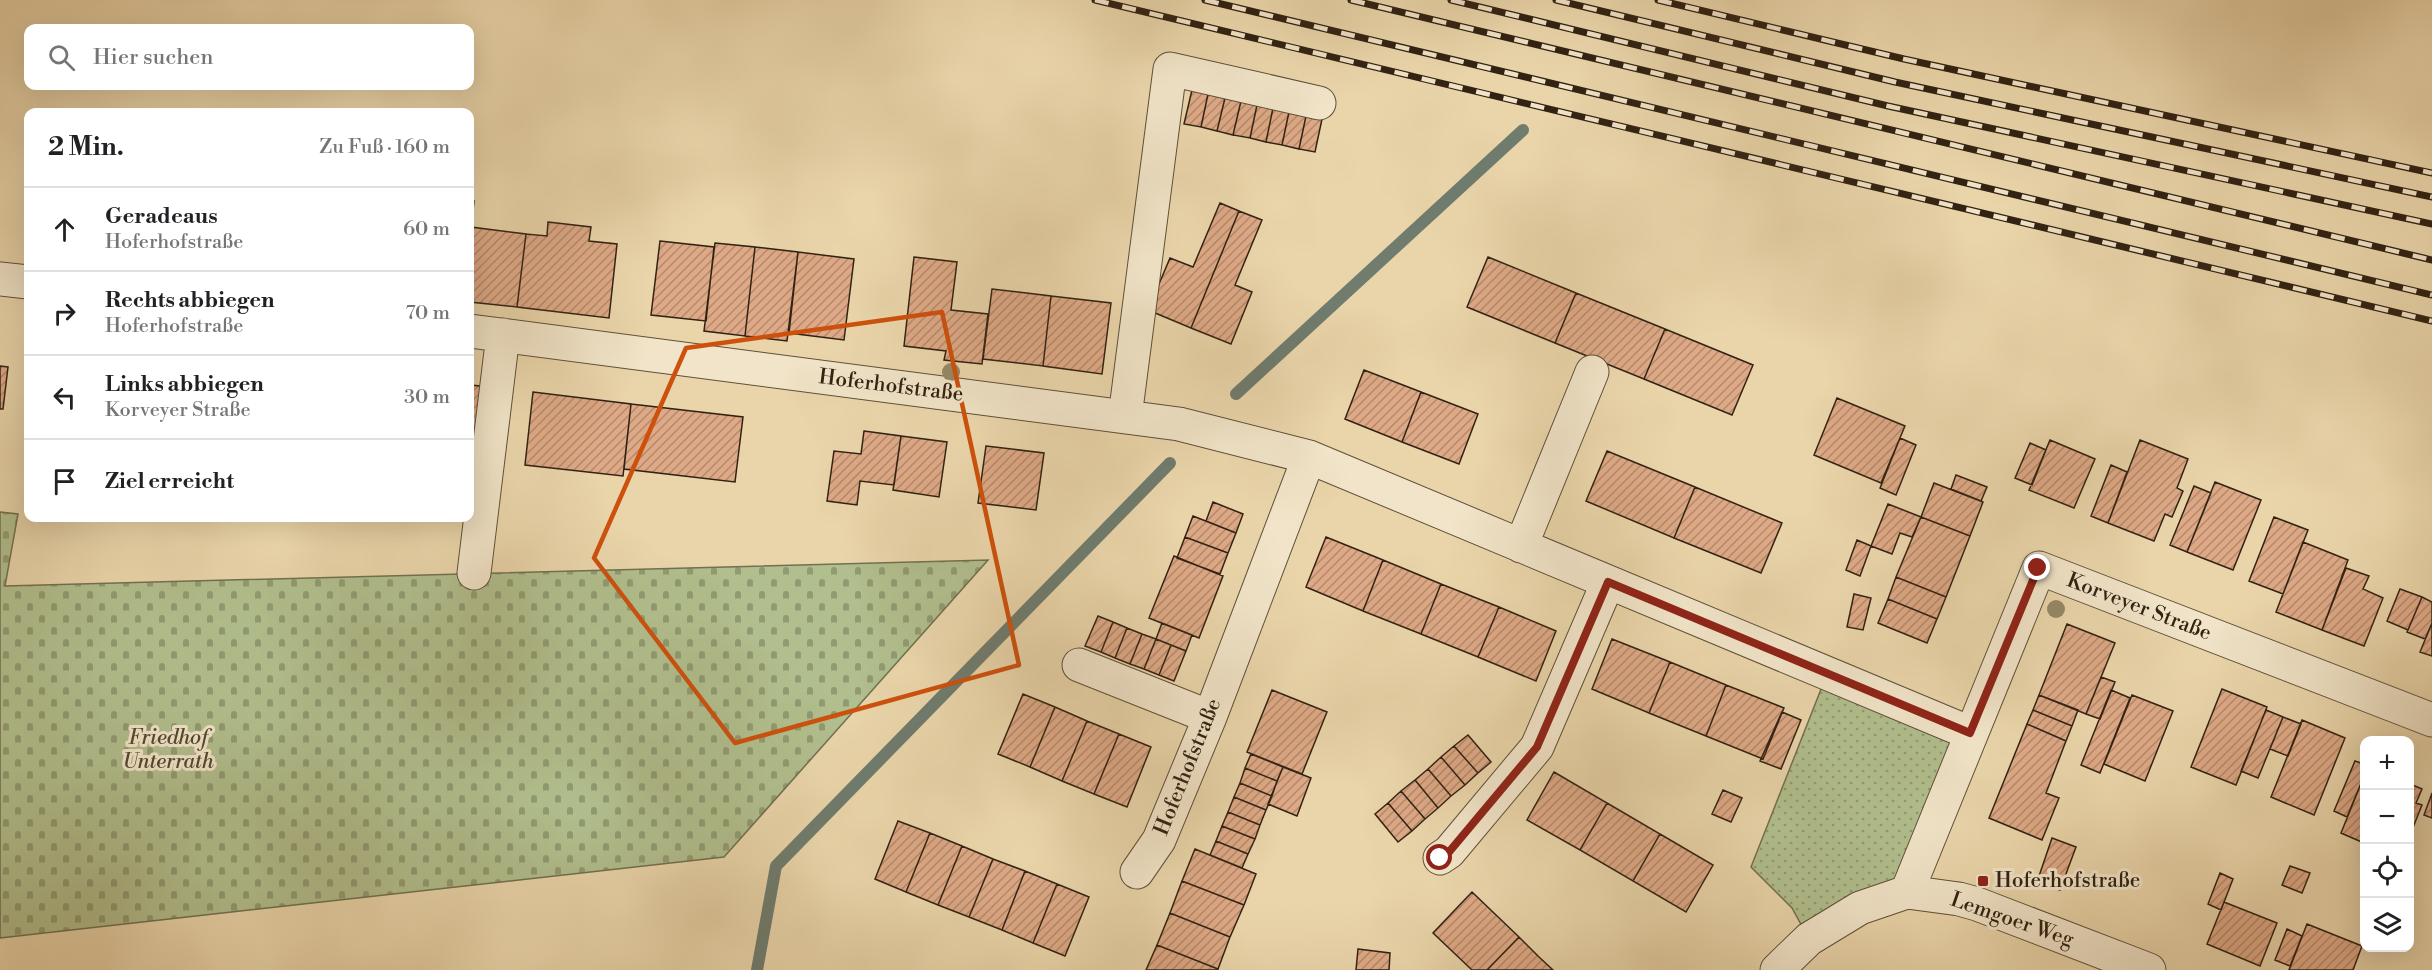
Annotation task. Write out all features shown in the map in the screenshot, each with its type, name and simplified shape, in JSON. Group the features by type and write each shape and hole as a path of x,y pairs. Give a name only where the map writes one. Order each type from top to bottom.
{"street":[{"path":"1125,417 1170,69 1319,104"},
{"path":"0,279 24,282"},
{"name":"Hoferhofstraße","path":"474,331 1179,424 1309,457 1970,733"},
{"path":"474,573 503,335"},
{"path":"1521,546 1592,372"},
{"name":"Hoferhofstraße","path":"1137,872 1159,840 1210,717 1309,457"},
{"name":"Korveyer Straße","path":"1907,892 2038,568 2432,720"},
{"path":"1440,858 1449,852 1537,747 1608,582"},
{"path":"1079,665 1210,717"},
{"path":"1777,970 1819,932 1860,908 1907,892"},
{"name":"Lemgoer Weg","path":"1907,892 1959,899 1977,904 2149,970"}],"highlighted area":[{"path":"942,312 1019,665 735,743 594,558 686,348"}],"green space":[{"name":"Friedhof Unterrath","path":"0,512 18,514 5,586 988,560 724,857 0,938"},
{"path":"1827,674 1970,733 1907,892 1809,939 1792,908 1751,867"}],"building":[{"path":"1192,90 1208,94 1201,127 1184,124"},
{"path":"1208,94 1225,98 1217,131 1201,127"},
{"path":"1225,98 1241,101 1233,135 1217,131"},
{"path":"1241,101 1257,105 1250,138 1233,135"},
{"path":"1257,105 1273,108 1266,142 1250,138"},
{"path":"1273,108 1289,112 1282,145 1266,142"},
{"path":"1289,112 1306,116 1299,149 1282,145"},
{"path":"1306,116 1322,119 1315,152 1299,149"},
{"path":"1220,203 1239,211 1191,328 1148,310 1170,258 1193,267"},
{"path":"1239,211 1262,220 1235,285 1252,292 1231,344 1191,328"},
{"path":"548,222 591,227 589,241 617,244 609,318 517,307 526,234 547,236"},
{"path":"474,227 526,234 517,307 474,302"},
{"path":"660,241 714,247 706,321 651,315"},
{"path":"715,243 755,247 745,336 704,331"},
{"path":"755,247 798,252 787,341 745,336"},
{"path":"798,252 854,259 844,340 789,333"},
{"path":"914,257 957,262 951,310 988,314 982,364 944,360 946,351 904,346"},
{"path":"1488,257 1576,293 1555,343 1467,307"},
{"path":"992,289 1051,296 1043,366 983,359"},
{"path":"1576,293 1665,329 1644,379 1555,343"},
{"path":"1051,296 1111,303 1102,374 1043,366"},
{"path":"1665,329 1753,365 1732,415 1644,379"},
{"path":"0,366 8,367 3,409 0,409"},
{"path":"1364,370 1421,392 1402,442 1345,419"},
{"path":"474,385 491,387 474,461"},
{"path":"533,392 631,404 623,476 525,465"},
{"path":"1421,392 1478,414 1459,464 1402,442"},
{"path":"1837,398 1905,426 1881,483 1814,455"},
{"path":"631,404 743,417 735,482 624,469"},
{"path":"864,431 901,436 894,485 860,481 857,505 827,501 834,451 861,454"},
{"path":"901,436 947,442 939,497 893,490"},
{"path":"1900,438 1916,445 1896,495 1880,488"},
{"path":"2050,440 2095,459 2074,508 2029,490"},
{"path":"2140,440 2188,459 2177,488 2183,491 2172,517 2165,514 2154,541 2108,523"},
{"path":"2030,443 2046,450 2032,485 2015,478"},
{"path":"986,446 1044,453 1036,510 978,503"},
{"path":"1607,451 1695,487 1674,538 1586,501"},
{"path":"2111,465 2127,472 2108,523 2091,516"},
{"path":"1956,475 1987,487 1981,501 1951,489"},
{"path":"2215,482 2261,500 2233,570 2187,552"},
{"path":"1934,483 1983,502 1970,536 1921,517"},
{"path":"2194,486 2211,493 2187,552 2170,545"},
{"path":"1695,487 1782,523 1761,573 1674,538"},
{"path":"1213,502 1243,514 1236,533 1206,521"},
{"path":"1888,504 1921,517 1912,537 1900,533 1892,554 1871,546"},
{"path":"1193,516 1236,533 1228,553 1185,537"},
{"path":"1921,517 1970,536 1946,597 1896,577"},
{"path":"2274,517 2308,530 2283,594 2249,581"},
{"path":"1185,537 1228,553 1220,574 1177,558"},
{"path":"1326,537 1383,560 1363,611 1306,587"},
{"path":"1857,540 1871,546 1860,576 1846,570"},
{"path":"2303,542 2348,560 2322,630 2276,612"},
{"path":"1174,556 1223,576 1199,638 1149,618"},
{"path":"1383,560 1441,584 1421,634 1363,611"},
{"path":"2346,568 2369,576 2363,589 2383,598 2364,646 2322,630"},
{"path":"1896,577 1946,597 1937,619 1888,599"},
{"path":"1441,584 1499,607 1478,657 1421,634"},
{"path":"2400,589 2422,597 2408,630 2387,621"},
{"path":"1854,594 1871,598 1863,630 1847,627"},
{"path":"2422,597 2432,602 2432,623 2425,639 2407,632"},
{"path":"1888,599 1937,619 1927,643 1878,623"},
{"path":"1499,607 1556,631 1536,681 1478,657"},
{"path":"1098,616 1113,622 1101,652 1085,646"},
{"path":"1113,622 1127,628 1115,658 1101,652"},
{"path":"1162,623 1192,635 1186,651 1156,639"},
{"path":"2432,623 2432,656 2420,652"},
{"path":"2067,624 2115,643 2086,714 2039,695"},
{"path":"1127,628 1142,634 1130,664 1115,658"},
{"path":"1142,634 1156,639 1144,669 1130,664"},
{"path":"1156,639 1171,645 1159,675 1144,669"},
{"path":"1612,639 1670,662 1649,713 1592,689"},
{"path":"1171,645 1186,651 1174,681 1159,675"},
{"path":"1670,662 1726,685 1706,736 1649,713"},
{"path":"2101,677 2115,682 2100,719 2086,714"},
{"path":"1726,685 1784,708 1763,759 1706,736"},
{"path":"2222,689 2267,707 2236,785 2191,767"},
{"path":"1272,690 1327,712 1302,774 1247,752"},
{"path":"2111,690 2130,698 2100,773 2081,765"},
{"path":"1023,694 1055,707 1030,767 998,754"},
{"path":"2039,695 2078,710 2072,726 2033,710"},
{"path":"2132,695 2173,711 2145,781 2104,764"},
{"path":"1055,707 1087,721 1062,781 1030,767"},
{"path":"2033,710 2072,726 2066,741 2027,724"},
{"path":"2266,710 2283,717 2258,778 2241,771"},
{"path":"1782,712 1801,720 1781,769 1760,761"},
{"path":"2283,717 2301,724 2288,756 2270,749"},
{"path":"2302,720 2345,738 2314,815 2271,797"},
{"path":"1087,721 1119,734 1094,794 1062,781"},
{"path":"2027,724 2066,741 2046,793 2059,798 2042,840 1989,818"},
{"path":"1119,734 1151,747 1127,807 1094,794"},
{"path":"1468,735 1491,762 1478,773 1454,746"},
{"path":"1454,746 1478,773 1465,785 1441,757"},
{"path":"1251,754 1283,767 1277,781 1245,768"},
{"path":"1441,757 1465,785 1451,796 1428,769"},
{"path":"2355,761 2360,763 2360,786 2347,817 2334,811"},
{"path":"1283,767 1311,778 1297,816 1268,804"},
{"path":"1245,768 1277,781 1272,796 1240,783"},
{"path":"1428,769 1451,796 1438,808 1415,780"},
{"path":"1554,772 1607,803 1580,850 1527,820"},
{"path":"1415,780 1438,808 1425,819 1401,791"},
{"path":"1240,783 1272,796 1266,810 1234,797"},
{"path":"2360,786 2360,841 2341,833"},
{"path":"2414,786 2422,789 2416,803 2422,805 2414,825"},
{"path":"1723,790 1742,798 1731,822 1712,814"},
{"path":"1401,791 1425,819 1412,831 1388,803"},
{"path":"2432,793 2432,818 2424,815"},
{"path":"1234,797 1266,810 1260,825 1228,812"},
{"path":"1388,803 1412,831 1398,842 1375,814"},
{"path":"1607,803 1660,834 1633,881 1580,850"},
{"path":"1228,812 1260,825 1255,839 1222,826"},
{"path":"898,821 930,833 906,892 875,879"},
{"path":"1222,826 1255,839 1248,854 1216,841"},
{"path":"930,833 962,846 938,905 906,892"},
{"path":"1660,834 1713,865 1686,912 1633,881"},
{"path":"2052,838 2076,847 2060,890 2037,882"},
{"path":"1216,841 1248,854 1242,868 1210,855"},
{"path":"962,846 993,859 969,917 938,905"},
{"path":"1195,849 1256,874 1244,905 1182,881"},
{"path":"993,859 1025,871 1002,930 969,917"},
{"path":"2290,866 2310,873 2302,893 2282,885"},
{"path":"1025,871 1057,884 1033,943 1002,930"},
{"path":"2220,873 2233,879 2221,910 2208,904"},
{"path":"1182,881 1244,905 1230,937 1170,913"},
{"path":"1057,884 1089,897 1065,956 1033,943"},
{"path":"1472,892 1519,937 1487,970 1472,970 1433,933"},
{"path":"2224,902 2277,923 2260,966 2207,944"},
{"path":"1170,913 1230,937 1218,969 1157,945"},
{"path":"2307,924 2360,945 2353,970 2289,970"},
{"path":"2287,929 2302,936 2290,966 2275,960"},
{"path":"1519,937 1539,957 1553,970 1487,970"},
{"path":"1157,945 1218,969 1146,970"},
{"path":"1358,949 1390,953 1389,970 1356,970"}],"waterway":[{"path":"1236,394 1523,130"},
{"path":"757,970 776,866 1170,463"}],"railway":[{"path":"1095,0 2432,321"},
{"path":"1205,0 2432,295"},
{"path":"1351,0 2432,260"},
{"path":"1451,0 1888,106 2432,224"},
{"path":"1556,0 1895,82 2432,197"},
{"path":"1658,0 1904,59 2432,173"}],"place":[{"name":"Hoferhofstraße","path":"1983,881"}],"route":[{"path":"1440,858 1449,852 1537,747 1608,582 1970,733 2038,568"}]}
